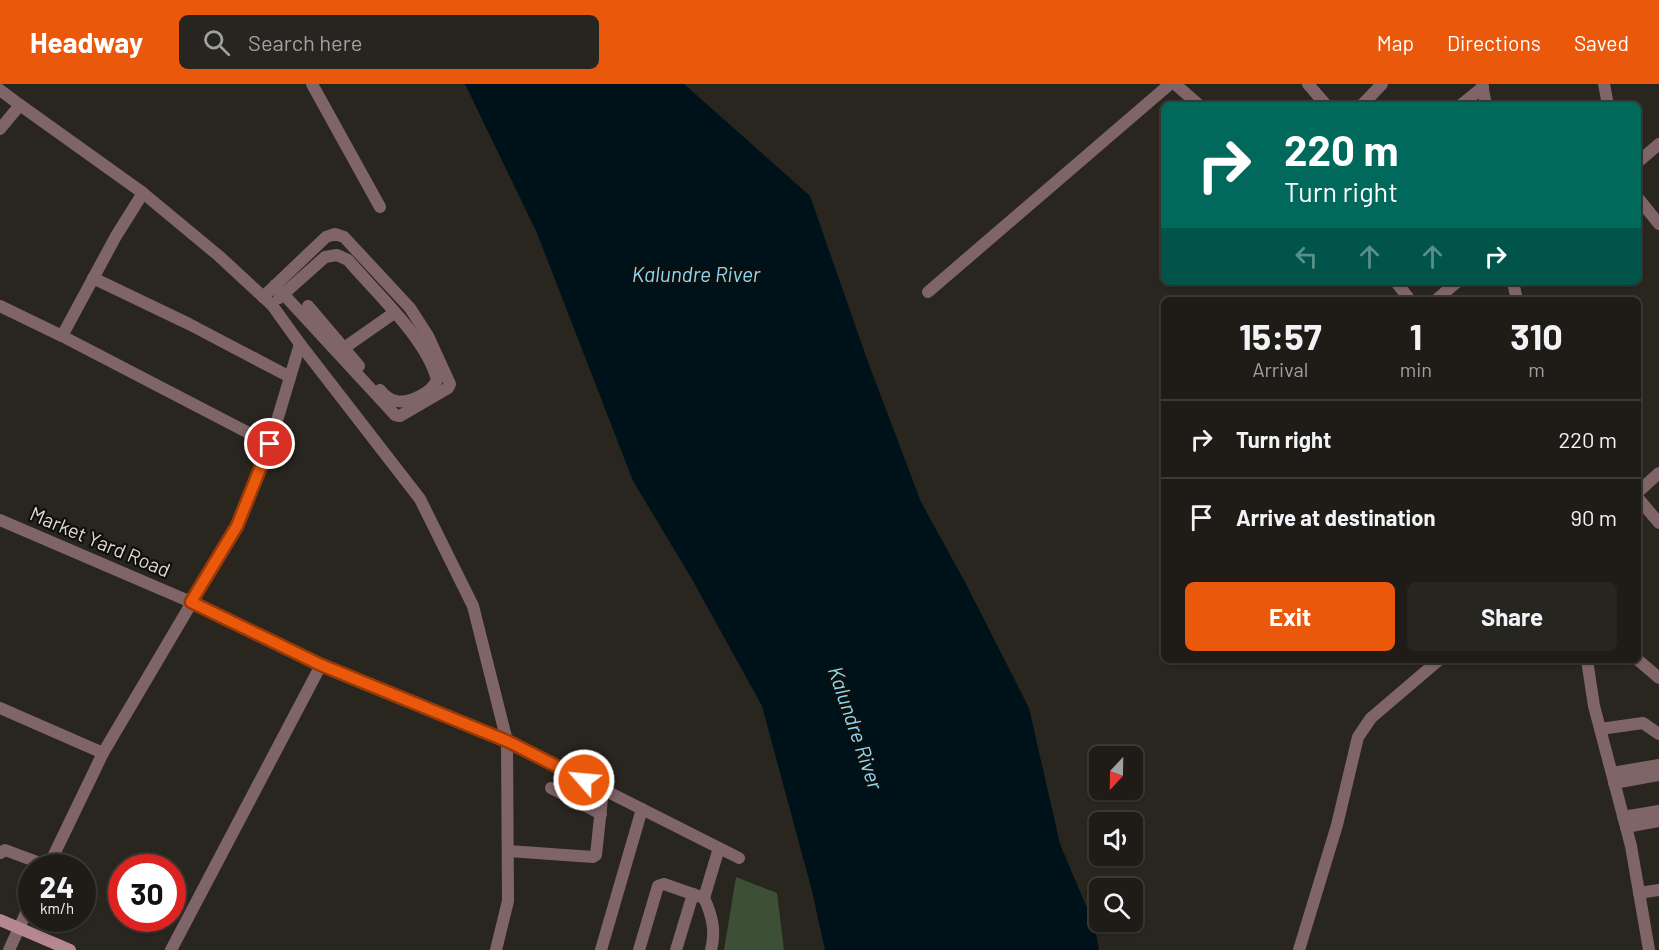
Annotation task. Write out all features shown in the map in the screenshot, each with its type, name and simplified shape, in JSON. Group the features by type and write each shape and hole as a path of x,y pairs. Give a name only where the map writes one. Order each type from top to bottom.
{"main road":[{"path":"0,921 18,928"},
{"path":"27,932 70,950"}],"street":[{"path":"312,84 380,207"},
{"path":"928,292 1170,84"},
{"path":"1175,84 1196,102"},
{"path":"1308,84 1323,102"},
{"path":"1365,102 1382,84"},
{"path":"1604,84 1607,102"},
{"path":"1464,102 1483,85"},
{"path":"1483,85 1486,102"},
{"path":"0,90 143,193 219,256 267,301 420,499 473,606 507,741 508,901 496,950"},
{"path":"0,129 20,105"},
{"path":"1641,159 1659,144"},
{"path":"62,336 143,193"},
{"path":"1641,202 1659,224"},
{"path":"267,301 326,237 335,234 344,237 410,308 428,336 450,384 448,388 400,416 395,415 279,290"},
{"path":"279,290 325,256 337,255 348,260 422,345 434,366 437,380 435,385 424,394 405,401 396,401 384,396 308,306"},
{"path":"93,278 189,324 290,377"},
{"path":"1398,285 1408,297"},
{"path":"1439,297 1453,285"},
{"path":"0,306 270,444"},
{"path":"344,348 394,313"},
{"path":"54,854 103,753 237,526 270,444 300,344"},
{"path":"1641,489 1659,473"},
{"path":"1641,502 1659,523"},
{"name":"Market Yard Road","path":"0,520 191,602 321,665 507,741 739,858"},
{"path":"1299,950 1337,825 1358,737 1371,718 1435,663"},
{"path":"1587,663 1594,706 1625,822 1649,950"},
{"path":"1641,663 1659,678"},
{"path":"171,950 321,665"},
{"path":"0,708 103,753"},
{"path":"1600,729 1643,723 1659,734"},
{"path":"1613,778 1659,765"},
{"path":"1613,778 1659,775"},
{"path":"551,788 601,814"},
{"path":"508,851 593,857 596,855 603,789"},
{"path":"601,950 642,809"},
{"path":"1625,822 1659,811"},
{"path":"1625,822 1659,821"},
{"path":"676,950 719,848"},
{"path":"0,853 5,850 18,855"},
{"path":"639,950 658,886 664,884 699,896 712,916 714,940 711,950"},
{"path":"1639,893 1659,890"},
{"path":"9,950 18,928"}],"green space":[{"path":"736,877 777,893 784,950 724,950"}],"water":[{"name":"Kalundre River","path":"465,84 684,84 810,196 868,362 921,502 965,582 1029,708 1060,844 1089,913 1089,932 1096,932 1099,950 825,950 812,891 762,706 693,581 633,481 537,233"}],"route":[{"path":"270,444 237,526 191,602 321,665 507,741 584,780"}]}
